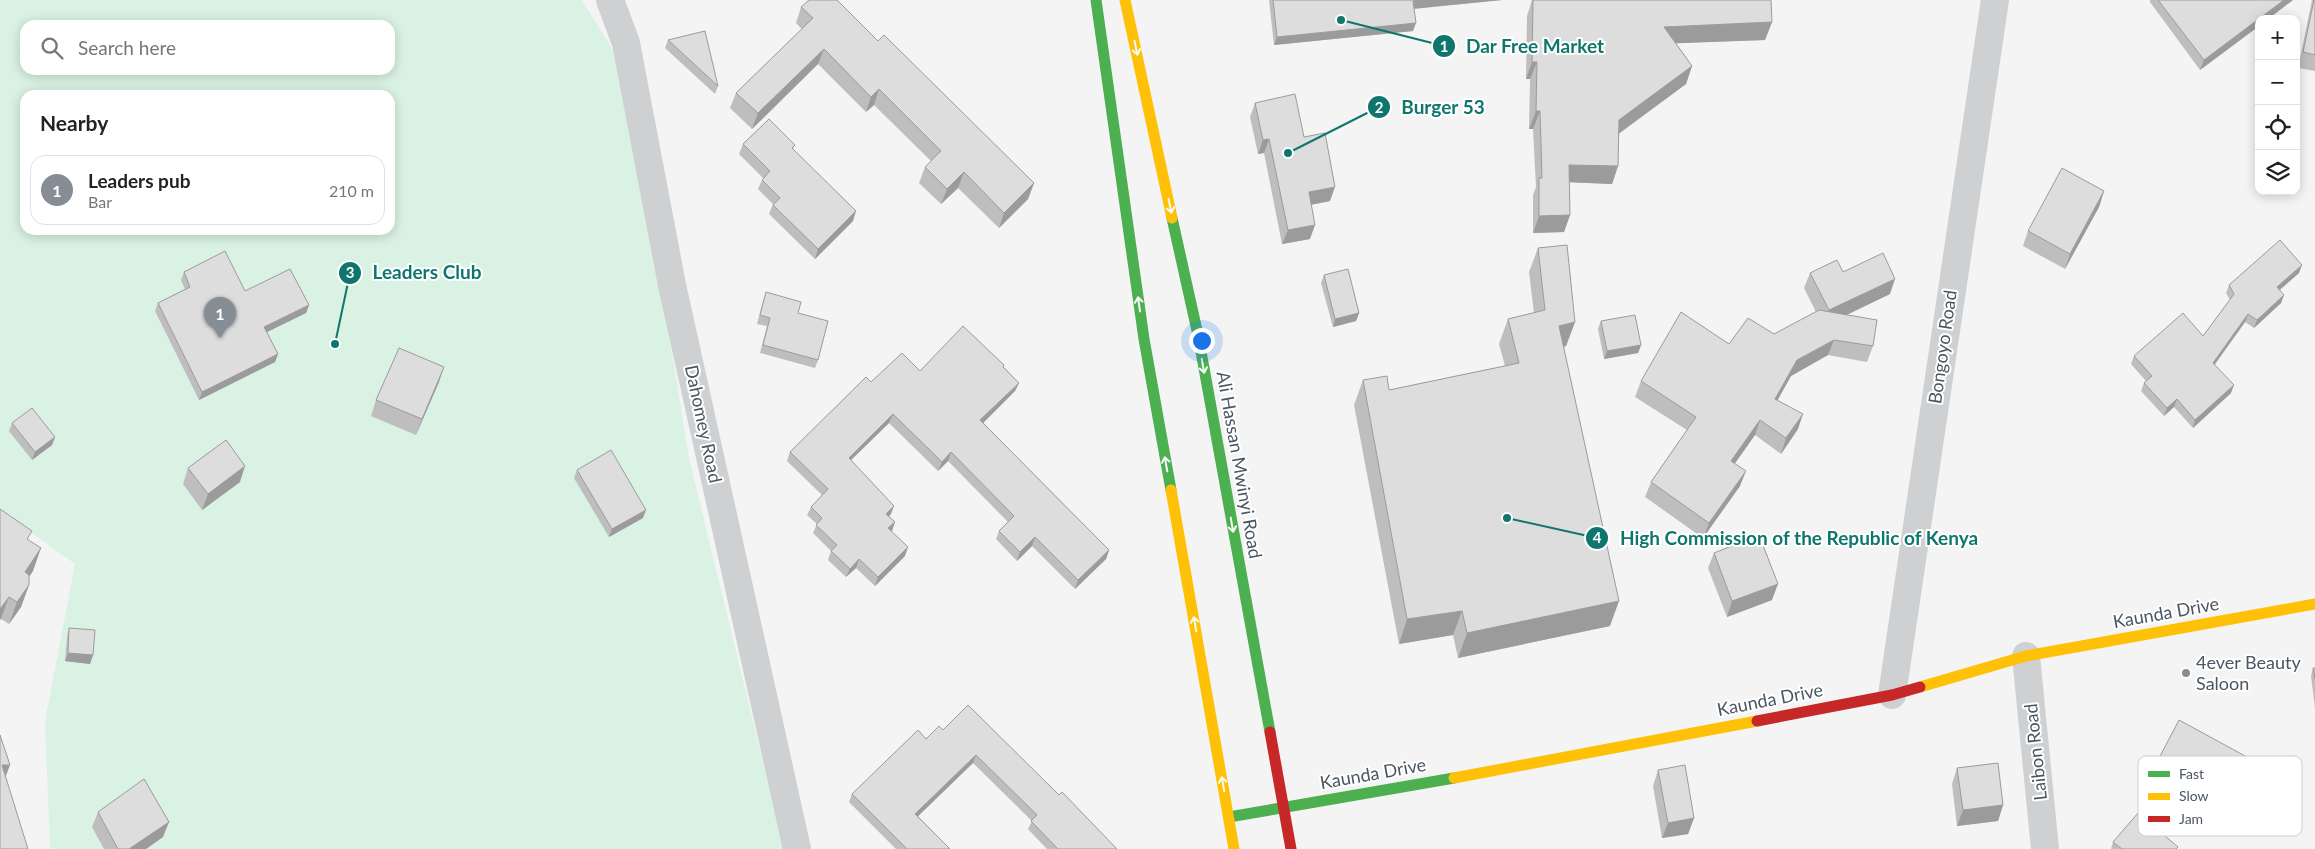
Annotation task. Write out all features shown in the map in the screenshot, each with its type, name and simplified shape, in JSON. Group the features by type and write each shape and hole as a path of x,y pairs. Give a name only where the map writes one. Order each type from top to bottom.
{"main road":[{"path":"1096,0 1144,339 1234,849"},
{"name":"Ali Hassan Mwinyi Road","path":"1126,0 1198,336 1291,849"},
{"name":"Kaunda Drive","path":"1229,817 1892,695 2026,656 2315,604"}],"street":[{"name":"Dahomey Road","path":"610,0 626,43 672,285 797,849"},
{"name":"Bongoyo Road","path":"1892,695 1995,0"},
{"name":"Laibon Road","path":"2026,656 2046,849"}],"green space":[{"path":"0,0 582,0 627,73 689,458 784,849 50,849 45,721 75,564 0,510"}],"building":[{"path":"809,0 837,0 878,41 884,35 1034,183 1004,213 964,172 947,189 925,167 941,151 879,89 871,97 824,49 758,113 736,93 813,18 801,7"},
{"path":"1273,0 1423,0 1413,1 1416,23 1277,37"},
{"path":"1533,0 1771,0 1772,22 1664,27 1692,66 1619,120 1618,166 1569,165 1570,215 1539,216 1539,178 1542,178 1540,111 1536,111 1537,62 1532,62"},
{"path":"2158,0 2284,0 2264,15 2255,15 2255,22 2204,60"},
{"path":"2315,0 2315,55 2303,52"},
{"path":"705,31 718,86 668,40"},
{"path":"1295,94 1304,137 1325,133 1335,187 1309,192 1315,225 1288,230 1269,139 1263,140 1255,103"},
{"path":"769,119 795,145 792,148 856,211 818,249 773,205 780,198 762,180 770,171 743,144"},
{"path":"2062,168 2104,191 2070,254 2028,231"},
{"path":"2280,240 2302,265 2277,287 2284,295 2257,320 2248,314 2213,363 2234,385 2195,420 2177,399 2167,408 2144,383 2152,376 2134,356 2183,313 2203,336 2234,294 2229,285"},
{"path":"1567,245 1575,322 1559,326 1619,601 1467,633 1462,611 1407,619 1363,380 1387,376 1389,390 1519,363 1508,319 1545,310 1538,248"},
{"path":"225,251 245,291 290,269 309,305 264,327 278,354 202,392 158,303 190,287 184,272"},
{"path":"1883,253 1895,279 1829,310 1810,273 1837,260 1843,272"},
{"path":"1348,269 1359,313 1335,319 1324,275"},
{"path":"766,292 801,302 798,313 828,321 818,360 763,345 770,318 760,315"},
{"path":"1819,310 1877,320 1873,346 1834,340 1797,360 1775,399 1803,414 1786,438 1760,420 1731,461 1746,471 1709,523 1651,482 1696,417 1641,381 1681,312 1729,344 1748,318 1774,334"},
{"path":"1635,315 1641,345 1607,351 1601,321"},
{"path":"963,326 1004,365 1003,367 1019,383 980,420 1109,550 1078,580 1035,537 1020,552 999,531 1014,516 951,452 942,462 893,414 849,458 894,506 886,514 895,522 888,528 908,547 878,577 859,559 850,569 831,551 837,545 816,525 822,518 811,507 828,489 790,452 866,377 871,382 902,353 920,371"},
{"path":"399,348 444,367 422,419 376,400"},
{"path":"32,408 55,437 35,452 12,423"},
{"path":"226,440 245,466 208,494 188,468"},
{"path":"611,450 646,510 612,529 577,470"},
{"path":"0,509 32,531 27,539 41,548 25,572 29,575 29,585 17,602 9,597 0,609"},
{"path":"1759,535 1778,584 1732,601 1714,553"},
{"path":"69,628 95,630 93,655 68,653"},
{"path":"968,705 1059,795 1062,792 1117,849 1058,849 1031,821 1037,815 976,755 915,814 950,849 905,849 852,794 918,730 926,739 939,726 943,730"},
{"path":"2179,720 2245,756 2160,756"},
{"path":"0,735 10,765 2,765 28,849 0,849"},
{"path":"1998,763 2003,805 1963,810 1957,768"},
{"path":"1685,765 1694,818 1668,823 1658,770"},
{"path":"144,779 169,822 129,849 118,849 98,812"},
{"path":"2138,813 2138,836 2165,836 2178,847 2176,849 2122,849 2113,842"}],"traffic: fast":[{"path":"1096,0 1144,339 1171,490"},
{"path":"1172,218 1198,335 1270,732"},
{"path":"1229,817 1454,778"}],"traffic: slow":[{"path":"1125,0 1172,218"},
{"path":"1171,490 1234,849"},
{"path":"1920,687 2026,656 2315,604"},
{"path":"1454,778 1757,721"}],"traffic: jam":[{"path":"1757,721 1892,695 1920,687"},
{"path":"1270,732 1291,849"}],"place":[{"name":"Dar Free Market","path":"1341,20"},
{"name":"Burger 53","path":"1288,153"},
{"name":"Leaders pub","path":"220,338"},
{"name":"Leaders Club","path":"335,344"},
{"name":"High Commission of the Republic of Kenya","path":"1507,518"},
{"name":"4ever Beauty Saloon","path":"2186,673"}]}
